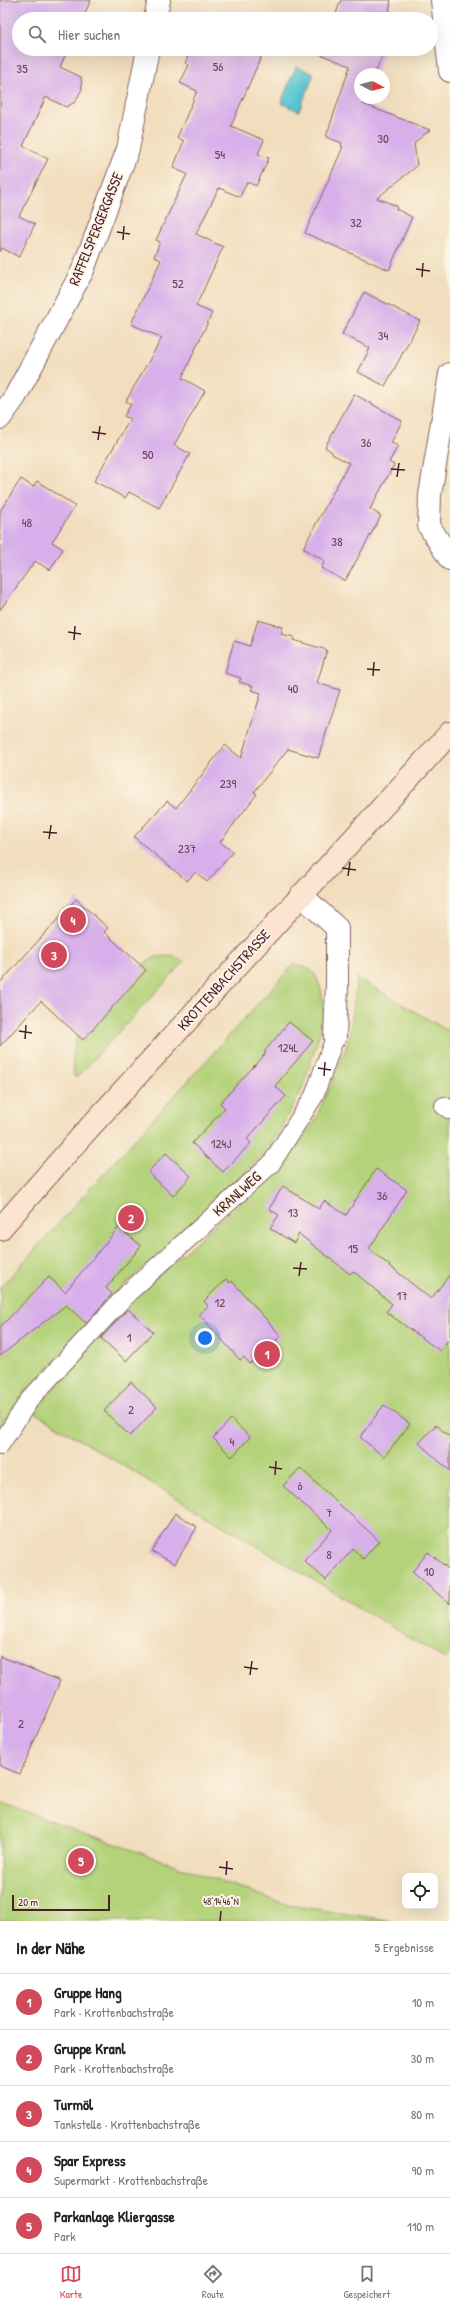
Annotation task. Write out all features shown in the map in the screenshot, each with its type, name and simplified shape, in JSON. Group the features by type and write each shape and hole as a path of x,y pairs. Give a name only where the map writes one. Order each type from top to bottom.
{"main road":[{"name":"KROTTENBACHSTRASSE","path":"0,1229 94,1122 450,733"}],"street":[{"path":"156,12 158,0"},
{"path":"442,0 450,71"},
{"name":"RAFFELSPERGERGASSE","path":"0,418 15,397 83,270 128,149 147,56"},
{"path":"450,374 430,495 429,526 450,559"},
{"name":"KRANLWEG","path":"301,896 337,928 338,985 335,1036"}],"lane":[{"name":"KRANLWEG","path":"0,1445 30,1399 129,1292 271,1164 314,1096 335,1036"}],"green space":[{"path":"156,957 175,957 184,962 76,1078 74,1076 73,1057 76,1038 146,962"},
{"path":"294,964 306,967 315,974 321,989 324,1008 319,1036 301,1092 270,1147 223,1195 114,1295 10,1411 0,1430 0,1288"},
{"path":"357,978 450,1032 450,1653 445,1659 32,1411 135,1297 225,1215 278,1170 314,1123 344,1054 351,1028"},
{"path":"0,1803 288,1905 394,1921 0,1921"}],"water":[{"path":"296,66 314,74 299,111 281,103"}],"building":[{"path":"0,0 91,0 85,12 12,12 12,56 65,56 60,67 81,77 82,89 75,102 66,107 46,97 23,146 48,159 19,216 35,224 19,257 2,248 0,252"},
{"path":"341,0 391,0 389,12 337,12"},
{"path":"188,56 261,56 231,126 264,140 258,154 269,158 256,186 247,182 240,197 219,188 196,234 223,247 196,306 212,313 182,378 205,391 174,445 190,454 159,508 129,492 125,498 94,481 130,419 124,416 131,404 126,401 162,338 131,324 161,260 154,257 160,242 156,240 187,174 173,168 184,141 177,138 197,91 180,83 189,65 185,63"},
{"path":"325,56 382,56 377,68 354,68 354,104 363,104 430,130 414,143 417,166 377,198 397,206 396,209 412,217 389,270 305,233 343,147 341,146 342,143 326,137 350,66"},
{"path":"364,292 420,321 385,386 358,372 370,348 342,334"},
{"path":"354,394 402,421 391,443 398,446 389,462 394,465 370,509 381,516 345,581 321,568 325,561 303,548 349,463 332,454 332,452 325,447"},
{"path":"21,479 33,487 37,481 75,506 52,542 63,549 50,570 35,561 0,610 0,511"},
{"path":"258,620 283,627 281,634 294,637 293,640 327,650 317,683 340,690 318,758 288,749 254,792 257,794 220,842 233,852 207,882 196,872 187,881 134,837 167,801 176,808 225,745 241,758 261,693 251,690 253,686 239,682 241,678 225,673 234,641 250,646"},
{"path":"76,899 108,928 104,932 146,970 83,1040 41,1001 0,1046 0,983"},
{"path":"289,1022 313,1041 275,1086 286,1096 247,1139 251,1143 223,1172 192,1143 225,1108 220,1103 266,1053 264,1052"},
{"path":"166,1153 191,1176 173,1196 148,1172"},
{"path":"376,1169 407,1190 369,1249 431,1299 450,1274 450,1338 440,1351 386,1312 392,1304 353,1271 350,1274 299,1234 294,1243 270,1228 279,1215 269,1209 283,1186 319,1209 324,1201 346,1215"},
{"path":"119,1227 141,1246 106,1288 112,1294 86,1323 66,1305 0,1356 0,1327 49,1277 65,1292"},
{"path":"226,1279 230,1283 232,1281 281,1336 250,1364 244,1357 240,1360 199,1314 208,1306 204,1301"},
{"path":"128,1309 153,1332 126,1361 101,1338"},
{"path":"131,1382 157,1407 130,1436 104,1411"},
{"path":"384,1405 410,1424 384,1457 360,1437"},
{"path":"231,1419 250,1437 232,1457 213,1438"},
{"path":"436,1425 450,1437 450,1471 419,1443"},
{"path":"300,1468 379,1541 363,1559 353,1549 326,1580 304,1561 332,1530 283,1486"},
{"path":"175,1513 197,1527 175,1564 152,1551"},
{"path":"428,1552 450,1570 450,1604 412,1572"},
{"path":"0,1656 60,1681 20,1774 0,1766"}],"place":[{"name":"Spar Express","path":"73,920"},
{"name":"Turmöl","path":"54,955"},
{"name":"Gruppe Kranl","path":"131,1218"},
{"name":"Gruppe Hang","path":"267,1354"},
{"name":"Parkanlage Kliergasse","path":"81,1861"}]}
